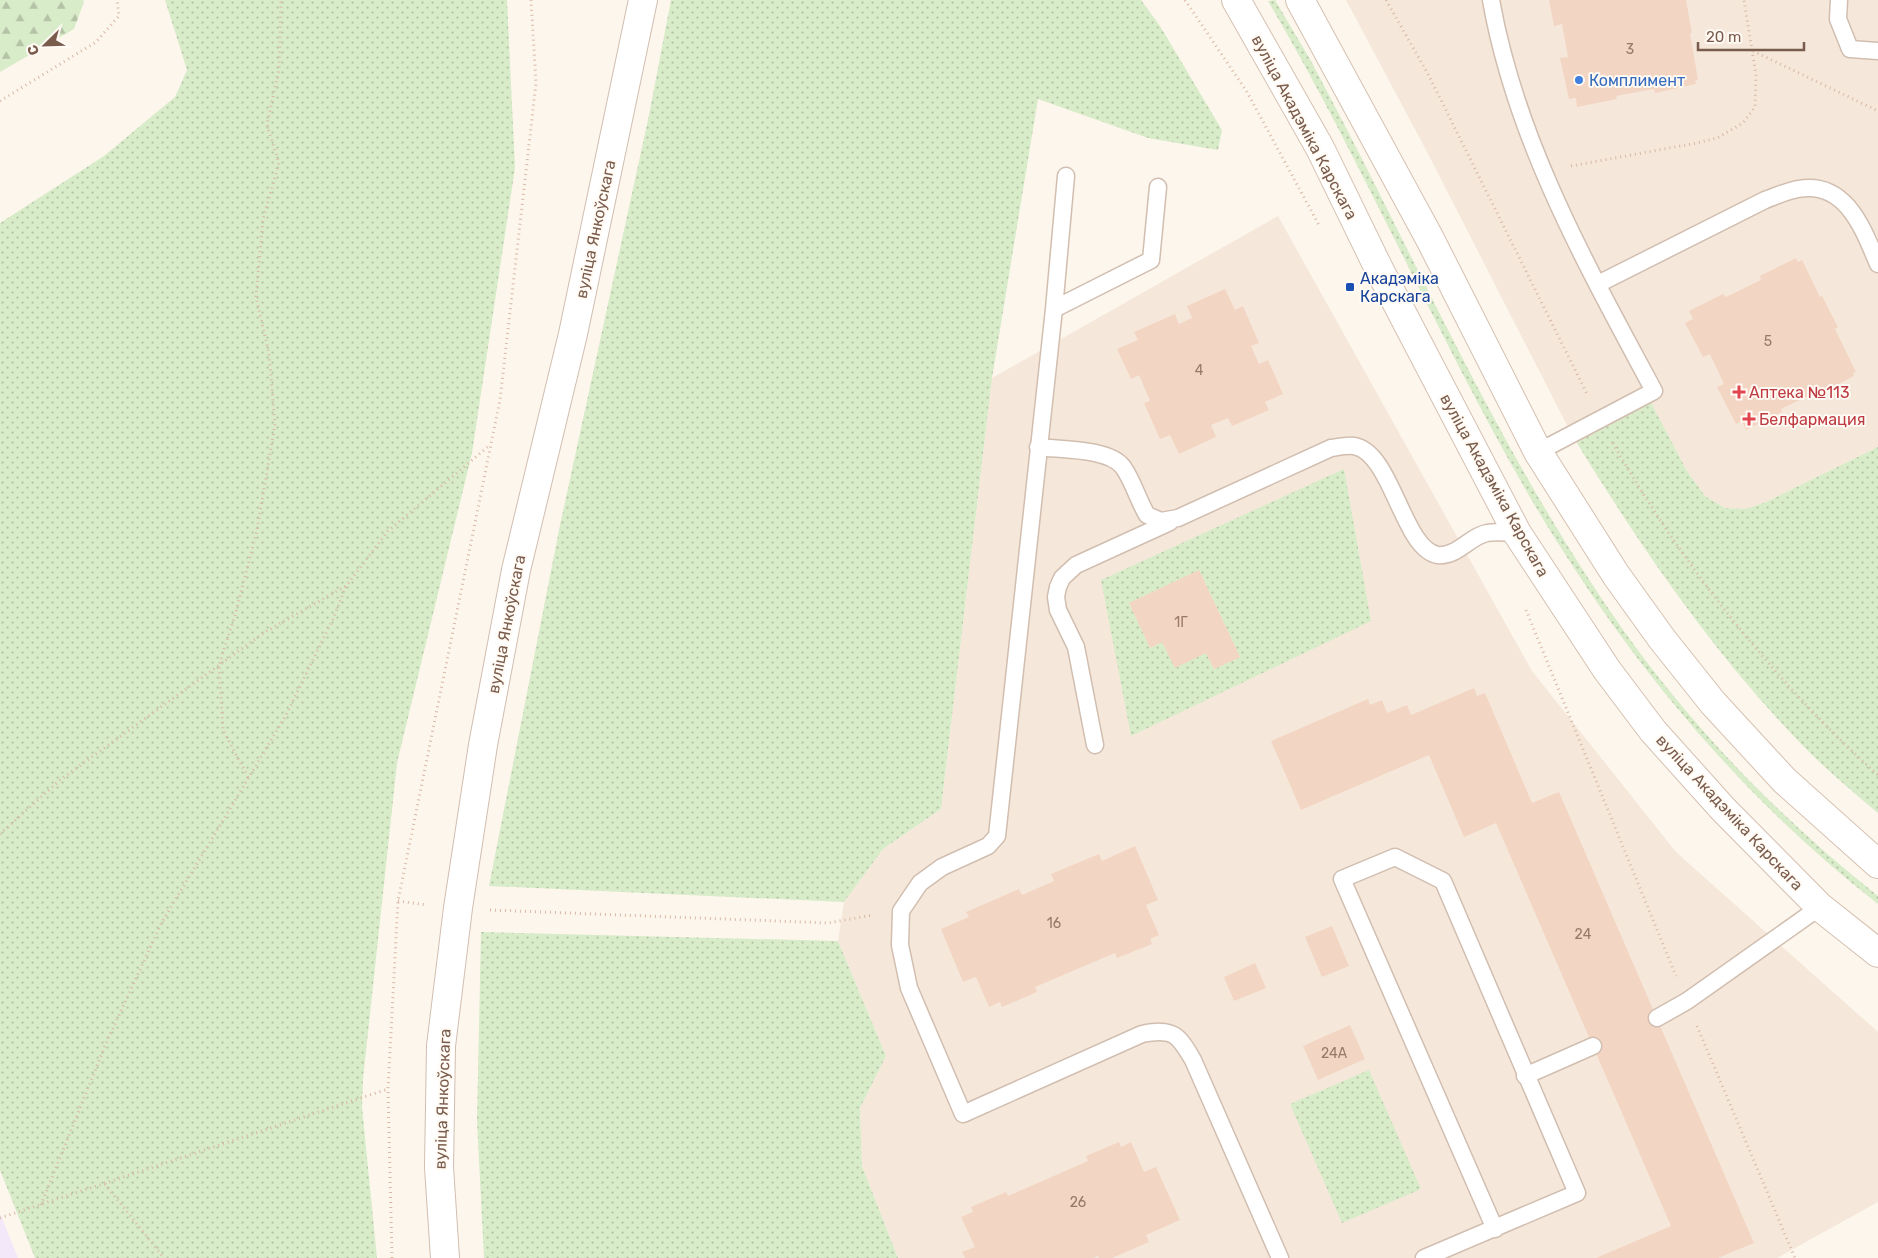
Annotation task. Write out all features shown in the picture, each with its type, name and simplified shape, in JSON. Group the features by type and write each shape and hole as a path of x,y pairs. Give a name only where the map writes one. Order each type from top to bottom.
{"main road":[{"name":"вуліца Акадэміка Карскага","path":"1236,0 1320,148 1379,269 1517,533 1607,670 1653,731 1723,809 1820,907 1878,953"},
{"path":"1300,0 1430,239 1538,452 1586,530 1639,608 1712,703 1785,781 1878,864"},
{"name":"вуліца Янкоўскага","path":"445,1258 439,1167 441,1046 458,908 483,745 516,570 573,334 639,2"}],"lane":[{"path":"1491,0 1516,103 1543,172 1598,284 1654,391 1538,452"},
{"path":"1840,0 1838,19 1850,49 1878,51"},
{"path":"1066,176 1054,309 997,836 988,846 942,867 920,883 901,911 900,945 909,988 963,1114 1142,1034 1157,1031 1169,1032 1183,1042 1193,1060 1280,1258"},
{"path":"1054,309 1151,260 1158,187"},
{"path":"1598,284 1765,200 1786,192 1809,188 1821,189 1831,193 1846,205 1863,231 1878,264"},
{"path":"1095,745 1076,647 1058,610 1056,597 1062,578 1076,565 1331,448 1354,446 1373,456 1416,536 1425,548 1434,554 1444,555 1451,553 1485,533 1517,533"},
{"path":"1038,447 1097,453 1115,459 1127,473 1147,515 1154,520 1161,521 1178,518"},
{"path":"1424,1258 1494,1229 1576,1193 1443,881 1395,857 1342,879 1494,1229"},
{"path":"1657,1018 1686,1001 1820,907"},
{"path":"1525,1076 1592,1046"}],"path":[{"path":"0,101 96,42 119,16 117,0"},
{"path":"249,777 223,730 219,665 236,612 257,530 275,424 269,354 256,296 263,219 279,162 267,125 279,69 281,0"},
{"path":"392,1258 388,1090 398,901 500,400 536,83 531,0"},
{"path":"1386,0 1428,74 1600,420 1625,463 1667,528 1740,629 1798,696 1878,775"},
{"path":"1543,172 1697,143 1717,138 1743,124 1755,106 1756,74 1744,0"},
{"path":"1753,51 1878,111"},
{"path":"41,1205 107,1041 162,922 285,717 334,617 346,586 388,531 491,444"},
{"path":"0,834 60,780 265,632 346,586"},
{"path":"1524,604 1686,1001 1795,1258"},
{"path":"398,901 458,908 828,922 901,911"},
{"path":"0,1218 388,1090"},
{"path":"105,1184 164,1258"}],"shaded area":[{"path":"1346,0 1878,0 1878,447 1766,502 1746,509 1725,508 1705,496 1687,471 1647,395 1572,435 1426,150"},
{"path":"1278,216 1532,671 1676,852 1878,1032 1878,1202 1777,1258 898,1258 862,1166 860,1108 886,1056 838,941 844,902 883,849 941,809 992,378"},
{"path":"0,1214 2,1218 18,1258 0,1258"}],"green space":[{"path":"0,0 83,0 84,2 74,29 0,72"},
{"path":"165,0 507,0 515,168 472,453 397,763 363,1079 362,1107 377,1258 35,1258 0,1170 0,223 104,156 175,97 187,70"},
{"path":"671,0 1141,0 1160,26 1222,130 1218,150 1148,138 1038,99 992,378 941,809 883,849 844,902 489,886 560,525 649,115"},
{"path":"1275,0 1311,61 1341,118 1479,390 1553,522 1594,586 1663,683 1719,749 1780,811 1878,896 1878,904 1826,862 1731,769 1687,720 1646,669 1606,616 1569,561 1534,504 1465,379 1337,125 1268,1"},
{"path":"1647,395 1687,471 1705,496 1725,508 1746,509 1766,502 1878,447 1878,813 1810,753 1743,679 1682,601 1653,560 1572,435"},
{"path":"1344,469 1371,621 1131,736 1101,580","holes":["1199,570 1240,657 1214,669 1206,653 1175,667 1162,642 1150,648 1129,603"]},
{"path":"481,932 838,941 886,1056 860,1108 862,1166 898,1258 484,1258 477,1121"},
{"path":"1369,1070 1421,1189 1342,1223 1290,1104"}],"building":[{"path":"1549,0 1686,0 1698,80 1695,81 1696,84 1655,93 1654,89 1616,96 1617,99 1577,107 1576,98 1569,99 1560,58 1568,57 1562,24 1554,26"},
{"path":"1796,258 1798,262 1802,260 1820,297 1822,296 1838,327 1835,329 1856,372 1853,373 1854,376 1817,395 1816,392 1781,409 1782,412 1746,430 1742,421 1736,424 1717,387 1724,384 1710,354 1703,357 1685,323 1693,319 1689,311 1723,294 1726,297 1761,280 1760,276"},
{"path":"1225,289 1235,310 1243,306 1259,343 1251,346 1259,364 1268,360 1283,394 1265,402 1269,410 1232,426 1228,418 1211,425 1216,437 1179,454 1170,435 1160,439 1144,403 1150,401 1139,375 1131,379 1117,349 1138,340 1134,332 1175,314 1179,324 1192,318 1187,306"},
{"path":"1199,570 1240,657 1214,669 1206,653 1175,668 1162,642 1150,648 1129,603"},
{"path":"1474,688 1477,696 1485,693 1532,803 1559,792 1754,1243 1718,1258 1596,1258 1671,1226 1496,823 1464,837 1429,755 1301,810 1271,741 1368,699 1370,705 1382,700 1387,713 1407,705 1411,715"},
{"path":"1135,846 1158,900 1146,905 1159,935 1150,939 1152,944 1117,958 1115,953 1035,987 1037,992 1002,1007 1000,1002 989,1007 976,977 963,982 941,929 969,917 966,912 1019,889 1022,895 1054,881 1051,874 1099,854 1102,861"},
{"path":"1332,926 1349,966 1322,977 1305,937"},
{"path":"1255,963 1266,988 1234,1001 1224,977"},
{"path":"1350,1025 1365,1059 1318,1080 1303,1046"},
{"path":"1119,1142 1121,1147 1131,1142 1144,1172 1156,1167 1180,1220 1146,1235 1149,1242 1112,1258 1099,1258 1098,1256 1093,1258 965,1258 962,1252 975,1247 961,1217 973,1212 971,1207 1006,1192 1008,1196 1088,1161 1086,1156"}],"place":[{"name":"Комплимент","path":"1579,80"},
{"name":"Акадэміка Карскага","path":"1350,287"},
{"name":"Аптека №113","path":"1739,392"},
{"name":"Белфармация","path":"1749,419"}]}
